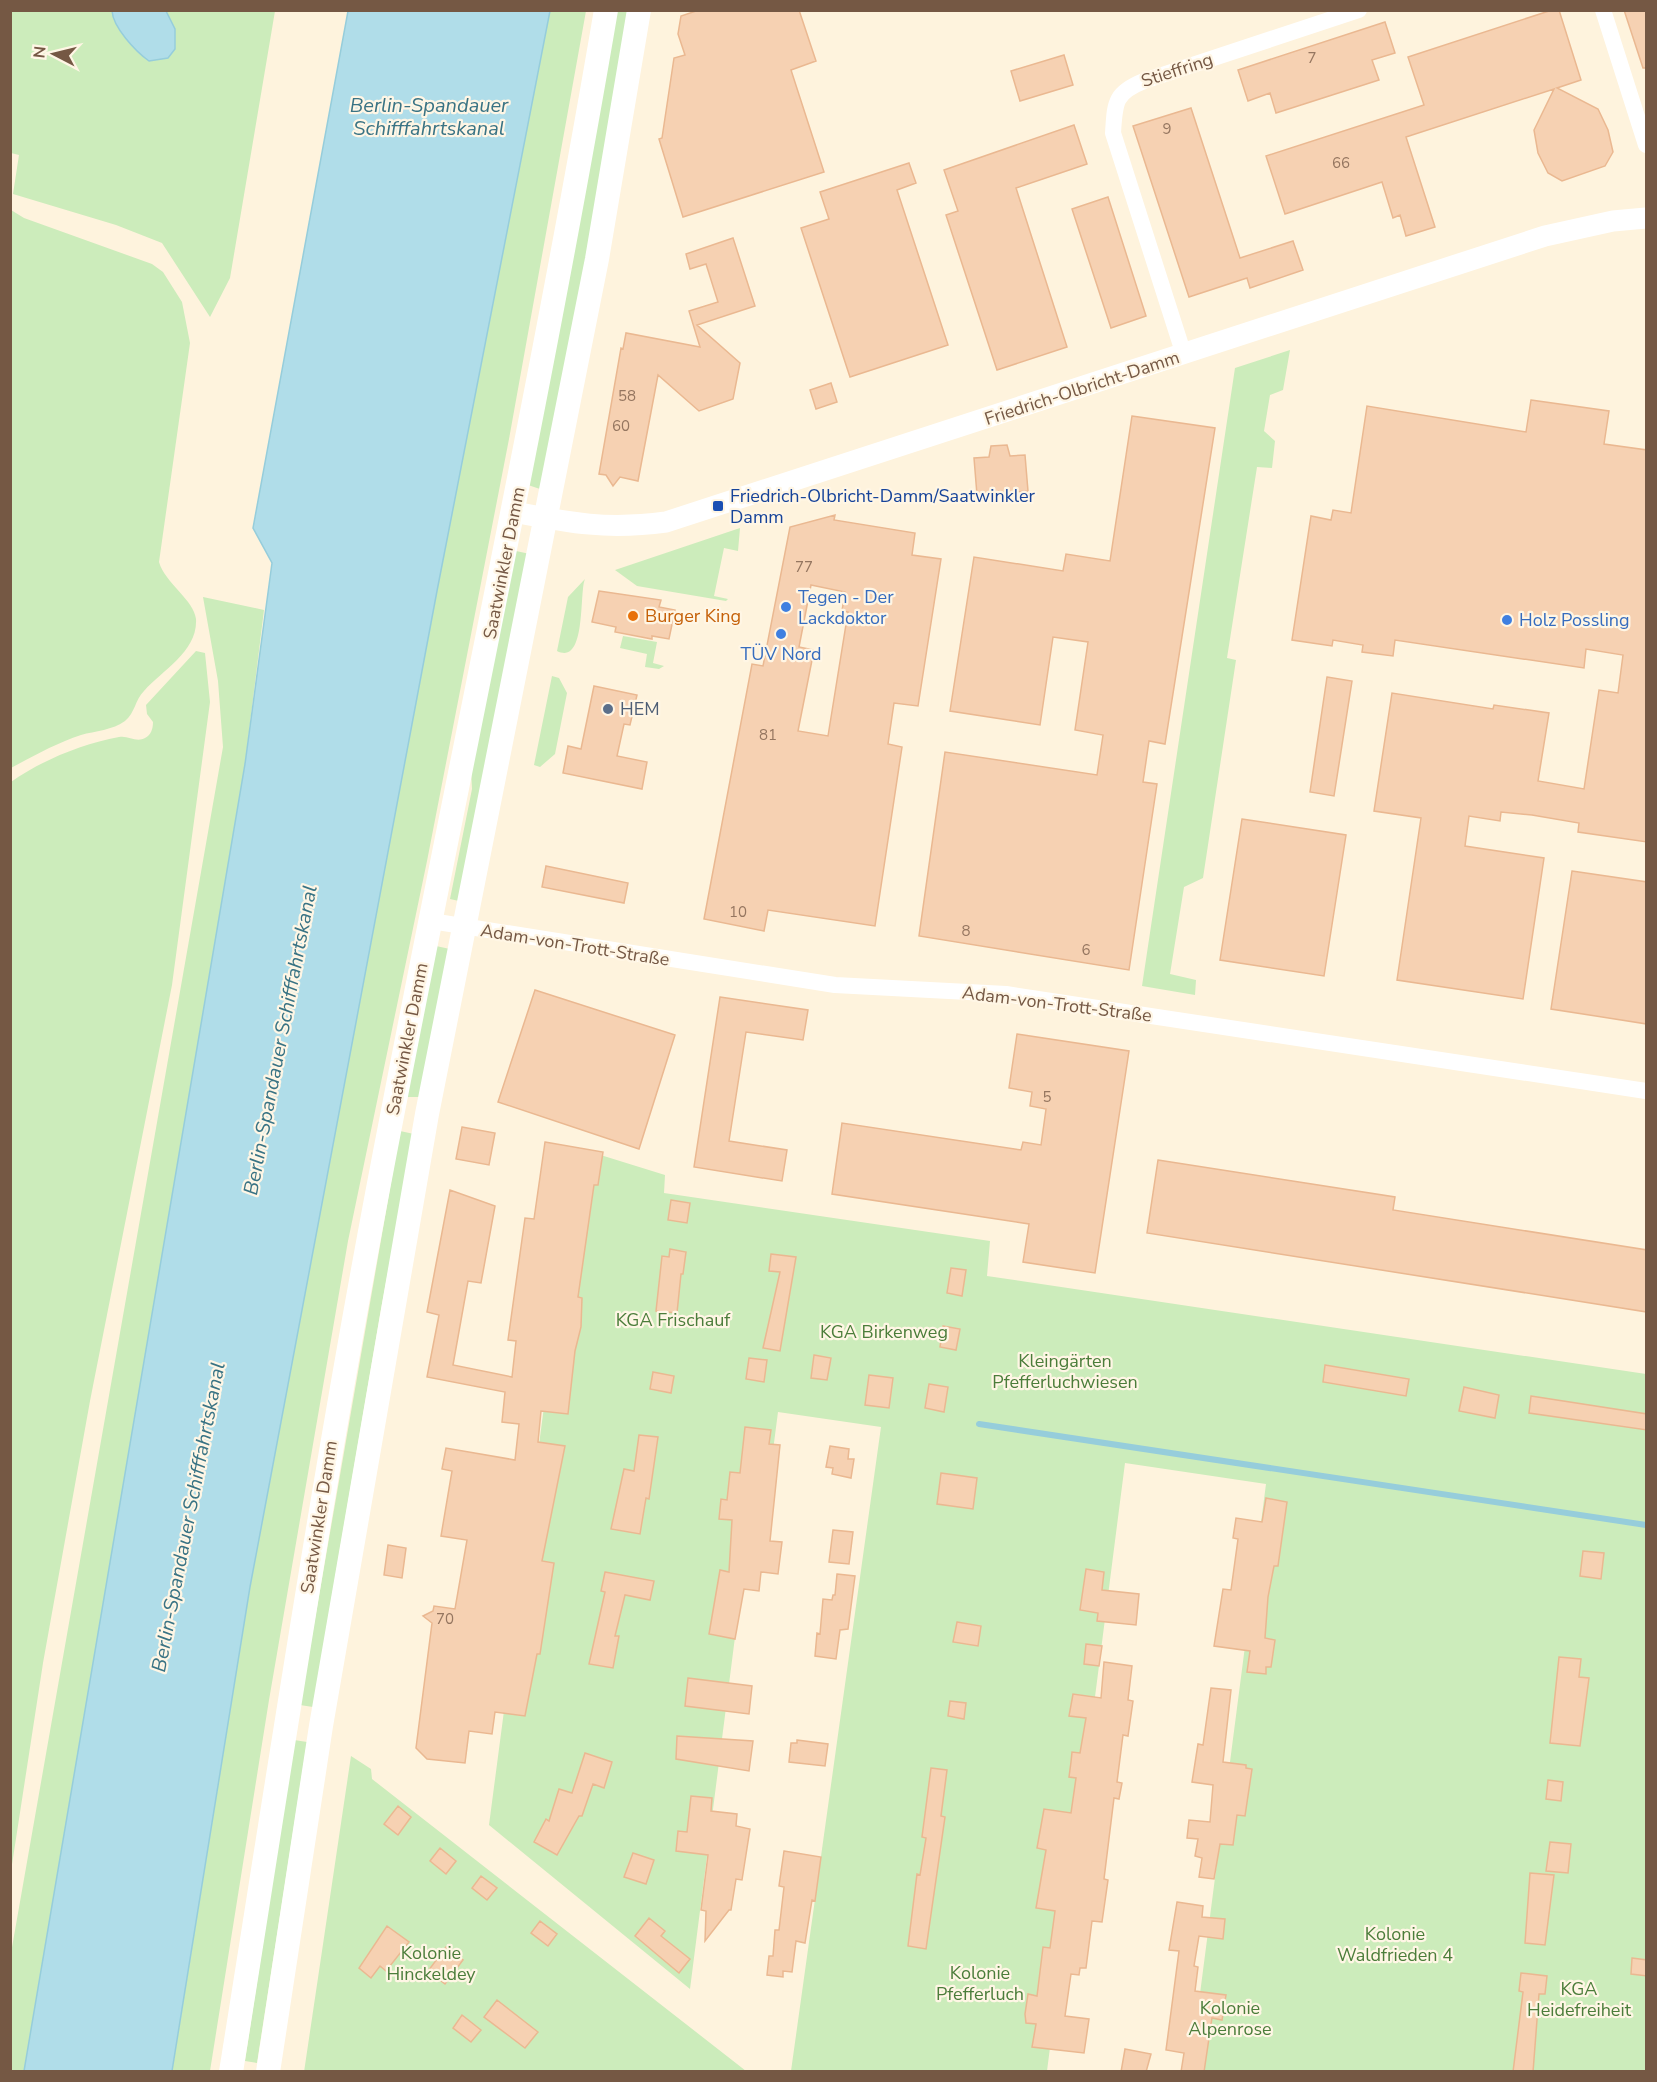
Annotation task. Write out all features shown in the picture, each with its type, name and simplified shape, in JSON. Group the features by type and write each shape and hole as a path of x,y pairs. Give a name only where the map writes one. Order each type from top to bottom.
{"main road":[{"name":"Saatwinkler Damm","path":"231,2072 335,1420 431,921 514,512 606,10"},
{"name":"Saatwinkler Damm","path":"268,2072 321,1726 414,1185 601,238 639,10"}],"street":[{"name":"Stieffring","path":"1184,355 1113,133 1115,106 1125,88 1359,10"},
{"path":"1603,10 1647,145"},
{"name":"Friedrich-Olbricht-Damm","path":"514,512 584,526 625,528 666,522 1545,236 1613,221 1647,218"},
{"name":"Adam-von-Trott-Straße","path":"431,921 835,985 1006,994 1647,1091"}],"green space":[{"path":"10,11 275,11 230,278 210,317 162,243 116,225 13,194 19,155 11,153"},
{"path":"550,11 586,11 509,439 427,861 348,1241 269,1700 210,2071 172,2072 250,1587 437,591"},
{"path":"615,11 631,11 543,490 528,485"},
{"path":"11,210 24,218 152,264 163,272 182,302 190,343 159,562 167,577 190,605 196,619 195,630 185,650 144,691 125,721 63,742 11,768"},
{"path":"1290,350 1283,390 1270,395 1264,431 1275,441 1272,468 1257,467 1227,658 1236,660 1203,878 1184,887 1170,974 1196,980 1195,995 1142,986 1235,368"},
{"path":"740,528 738,551 724,548 714,596 728,599 726,601 637,586 615,570"},
{"path":"516,551 530,554 459,901 450,899 472,789 471,770"},
{"path":"585,579 577,638 573,648 567,653 557,651 568,597"},
{"path":"203,597 264,610 245,764 24,2071 11,2072 11,1953 223,747 218,681"},
{"path":"623,636 657,642 653,663 664,666 659,669 645,667 647,654 620,648"},
{"path":"196,651 205,653 210,702 172,985 90,1401 43,1663 11,1871 11,782 49,760 91,744 119,737 138,740 147,737 153,727 153,722 147,714 146,705"},
{"path":"552,676 559,678 567,693 555,754 540,767 534,765"},
{"path":"436,946 450,949 420,1097 407,1097"},
{"path":"400,1131 414,1134 381,1309 313,1707 300,1705"},
{"path":"578,1148 665,1175 664,1193 990,1241 987,1276 1646,1374 1646,2071 1190,2071 1266,1484 1125,1463 1047,2071 791,2071 881,1427 778,1412 771,1466 757,1465 690,1989 489,1825"},
{"path":"294,1740 307,1742 257,2063 245,2061"},
{"name":"Kolonie Hinckeldey","path":"351,1756 371,1769 372,1779 746,2071 304,2072"}],"water":[{"path":"112,11 166,11 175,29 175,49 168,58 149,61 126,38 116,24"},
{"name":"Berlin-Spandauer Schifffahrtskanal","path":"348,11 550,11 437,591 250,1587 172,2071 24,2071 245,764 272,563 253,528"}],"building":[{"path":"699,10 799,10 816,61 791,70 824,172 683,217 659,139 662,138 674,58 685,55 678,34 681,16"},
{"path":"1552,10 1559,10 1581,80 1557,88 1598,109 1608,130 1613,152 1605,166 1562,181 1548,173 1538,153 1534,130 1554,89 1406,137 1435,227 1406,236 1400,215 1393,218 1382,182 1285,214 1266,156 1424,105 1408,57"},
{"path":"1624,10 1647,10 1647,68 1643,68"},
{"path":"1385,22 1395,53 1372,60 1379,80 1276,113 1270,93 1248,101 1238,70"},
{"path":"1064,55 1073,85 1020,101 1011,71"},
{"path":"1191,108 1240,258 1293,241 1303,270 1250,288 1247,278 1189,297 1133,126"},
{"path":"1074,125 1087,164 1016,188 1067,347 997,370 946,215 958,211 944,170"},
{"path":"909,163 916,183 897,190 948,345 850,377 801,228 829,219 820,192"},
{"path":"1108,197 1146,316 1111,328 1072,209"},
{"path":"733,238 755,306 697,325 740,363 733,399 699,411 658,375 638,481 620,477 613,486 606,475 599,474 621,348 623,349 626,333 700,347 689,311 718,302 706,264 690,269 686,254"},
{"path":"831,383 837,402 816,409 810,390"},
{"name":"Holz Possling","path":"1531,400 1609,411 1604,444 1647,450 1647,842 1578,832 1579,823 1532,815 1501,812 1500,821 1469,816 1465,846 1544,858 1523,999 1397,980 1421,818 1374,811 1392,693 1493,709 1494,705 1549,713 1538,781 1584,789 1599,690 1618,693 1623,655 1586,649 1584,668 1395,640 1393,656 1362,652 1363,645 1333,640 1332,646 1292,640 1311,516 1331,520 1333,510 1351,513 1367,406 1526,432"},
{"path":"1132,416 1215,428 1165,744 1149,741 1143,782 1157,784 1129,970 919,936 945,752 1097,775 1103,735 1075,730 1088,642 1053,637 1040,725 950,711 974,557 1063,571 1066,554 1110,561"},
{"path":"1007,445 1010,456 1025,455 1028,491 977,495 974,458 989,457 991,446"},
{"path":"835,515 834,520 915,533 912,555 941,559 918,706 894,703 888,744 902,747 875,926 768,910 764,931 704,919 752,664 763,666 790,527","holes":["811,585 845,592 842,611 848,612 828,736 798,731 814,650 799,647"]},
{"name":"Burger King","path":"599,591 661,600 659,607 675,610 669,639 652,636 652,639 615,632 616,627 592,622"},
{"path":"1327,677 1352,681 1334,796 1310,792"},
{"path":"594,686 637,695 630,725 624,724 617,756 647,762 642,789 563,773 568,746 581,749"},
{"path":"1242,819 1346,835 1324,976 1220,960"},
{"path":"546,866 628,883 624,903 542,887"},
{"path":"1572,871 1647,882 1647,1024 1551,1009"},
{"path":"535,990 675,1035 639,1149 498,1102"},
{"path":"720,997 808,1010 803,1040 746,1032 729,1141 787,1150 782,1181 694,1167"},
{"path":"1017,1034 1129,1051 1095,1273 1023,1262 1029,1224 832,1194 842,1123 1021,1150 1023,1142 1041,1145 1046,1109 1030,1106 1032,1092 1009,1088"},
{"path":"462,1127 495,1133 489,1165 456,1159"},
{"path":"545,1142 603,1152 598,1185 594,1185 578,1297 582,1298 581,1327 575,1351 568,1414 541,1411 538,1442 565,1446 542,1561 554,1563 540,1654 537,1654 525,1716 495,1712 492,1734 469,1731 465,1763 427,1759 416,1748 432,1623 423,1616 433,1611 434,1606 455,1609 467,1540 441,1536 452,1471 442,1469 446,1448 515,1460 519,1424 502,1422 505,1392 427,1377 439,1315 427,1312 450,1190 495,1206 481,1283 468,1281 453,1365 512,1377 516,1341 508,1340 525,1218 534,1219"},
{"path":"1158,1160 1395,1197 1393,1210 1647,1250 1647,1312 1147,1233"},
{"path":"671,1200 690,1203 687,1223 668,1220"},
{"path":"670,1249 686,1252 677,1313 656,1311 662,1256 669,1257"},
{"path":"771,1254 796,1257 780,1351 763,1348 780,1272 769,1271"},
{"path":"951,1268 966,1270 962,1296 947,1293"},
{"path":"943,1326 960,1329 956,1350 940,1347"},
{"path":"814,1355 831,1358 827,1380 811,1378"},
{"path":"749,1358 767,1360 764,1382 746,1379"},
{"path":"1325,1365 1409,1379 1406,1396 1323,1382"},
{"path":"653,1372 674,1376 671,1393 650,1389"},
{"path":"869,1375 893,1378 889,1408 865,1405"},
{"path":"929,1384 948,1387 944,1412 925,1408"},
{"path":"1464,1387 1499,1395 1495,1418 1459,1411"},
{"path":"1531,1396 1647,1414 1647,1430 1529,1413"},
{"path":"745,1427 771,1430 769,1444 780,1445 770,1541 782,1542 778,1574 761,1572 759,1591 744,1589 735,1639 709,1634 720,1570 729,1572 732,1520 719,1519 721,1499 727,1500 730,1472 740,1473"},
{"path":"639,1435 658,1437 649,1499 646,1498 640,1534 611,1529 624,1469 634,1471"},
{"path":"830,1446 849,1449 848,1459 854,1459 851,1478 832,1474 833,1468 826,1467"},
{"path":"941,1473 977,1478 973,1509 937,1504"},
{"path":"1266,1498 1287,1502 1278,1566 1274,1566 1268,1597 1265,1638 1275,1640 1271,1667 1266,1667 1266,1674 1247,1672 1250,1651 1214,1646 1223,1589 1231,1590 1238,1539 1233,1538 1236,1518 1262,1522"},
{"path":"833,1530 853,1532 849,1564 829,1562"},
{"path":"388,1545 406,1548 402,1578 384,1575"},
{"path":"1583,1551 1604,1553 1601,1579 1580,1576"},
{"path":"1086,1569 1104,1572 1102,1590 1139,1594 1136,1625 1097,1621 1098,1613 1080,1610"},
{"path":"605,1572 654,1581 650,1600 625,1595 615,1636 619,1636 613,1668 589,1664 605,1592 601,1591"},
{"path":"837,1574 855,1576 848,1629 840,1630 836,1659 815,1656 817,1633 820,1634 823,1599 832,1600 835,1595"},
{"path":"957,1622 981,1626 978,1646 953,1642"},
{"path":"1086,1644 1102,1646 1099,1666 1084,1664"},
{"path":"1559,1657 1581,1659 1579,1677 1589,1678 1580,1746 1550,1743"},
{"path":"1104,1662 1132,1666 1128,1700 1133,1701 1128,1736 1123,1735 1117,1782 1122,1783 1119,1799 1114,1798 1104,1879 1108,1880 1102,1922 1092,1921 1086,1968 1080,1968 1079,1975 1071,1974 1065,2016 1089,2019 1084,2053 1032,2047 1036,2024 1026,2023 1028,1994 1037,1996 1043,1947 1050,1948 1055,1911 1036,1908 1046,1850 1037,1848 1044,1809 1071,1813 1076,1778 1069,1777 1072,1752 1080,1753 1086,1718 1069,1716 1073,1694 1101,1698"},
{"path":"688,1678 752,1686 749,1714 685,1706"},
{"path":"1211,1688 1231,1690 1223,1762 1246,1765 1246,1768 1252,1769 1245,1816 1237,1815 1233,1845 1220,1844 1214,1879 1199,1877 1202,1858 1195,1856 1198,1839 1187,1838 1189,1820 1210,1822 1213,1785 1192,1782 1198,1744 1203,1745"},
{"path":"950,1701 966,1703 964,1719 948,1716"},
{"path":"677,1736 753,1741 749,1771 676,1759"},
{"path":"797,1740 828,1744 825,1766 789,1762 791,1743 797,1743"},
{"path":"585,1753 612,1762 604,1788 593,1784 582,1816 579,1816 557,1855 534,1842 546,1819 549,1821 559,1789 572,1793"},
{"path":"931,1768 947,1770 941,1816 945,1817 926,1949 908,1946 917,1874 920,1875 926,1838 922,1837"},
{"path":"1548,1780 1563,1782 1561,1801 1546,1799"},
{"path":"691,1796 712,1798 711,1811 737,1814 736,1826 750,1829 742,1880 736,1879 731,1910 705,1941 706,1911 701,1910 708,1855 676,1851 678,1831 687,1832"},
{"path":"398,1806 411,1817 398,1835 384,1824"},
{"path":"1550,1842 1571,1844 1568,1873 1546,1871"},
{"path":"440,1848 456,1861 446,1874 430,1861"},
{"path":"784,1851 821,1857 815,1901 812,1900 805,1943 796,1941 792,1972 783,1971 783,1977 767,1975 769,1956 773,1956 775,1930 779,1930 784,1887 779,1886"},
{"path":"633,1853 654,1860 646,1884 624,1877"},
{"path":"1530,1873 1554,1875 1545,1945 1525,1943"},
{"path":"481,1876 497,1888 487,1900 472,1888"},
{"path":"1177,1902 1203,1906 1202,1917 1225,1919 1223,1939 1199,1936 1194,1966 1198,1967 1195,1991 1226,1995 1222,2020 1212,2018 1204,2072 1181,2072 1184,2053 1166,2050 1179,1951 1169,1950"},
{"path":"649,1918 665,1931 661,1936 690,1959 679,1973 635,1936"},
{"path":"540,1921 557,1934 548,1946 531,1933"},
{"path":"387,1926 409,1942 386,1971 380,1966 371,1978 359,1968"},
{"path":"446,1947 463,1960 445,1984 428,1971"},
{"path":"1632,1958 1647,1960 1647,1976 1631,1974"},
{"path":"1521,1973 1547,1976 1545,1994 1539,1994 1533,2072 1513,2072 1523,1992 1519,1991"},
{"path":"497,2000 538,2032 525,2048 484,2017"},
{"path":"462,2015 481,2030 471,2042 453,2028"},
{"path":"1125,2049 1151,2054 1146,2072 1121,2072"}],"waterway":[{"path":"979,1424 1646,1525"}],"place":[{"name":"Friedrich-Olbricht-Damm/Saatwinkler Damm","path":"718,506"},
{"name":"Tegen - Der Lackdoktor","path":"786,607"},
{"name":"Burger King","path":"633,616"},
{"name":"Holz Possling","path":"1507,620"},
{"name":"TÜV Nord","path":"781,634"},
{"name":"HEM","path":"608,709"}],"park label":[{"name":"KGA Frischauf","path":"673,1320"},
{"name":"KGA Birkenweg","path":"884,1332"},
{"name":"Kleingärten Pfefferluchwiesen","path":"1065,1371"},
{"name":"Kolonie Waldfrieden 4","path":"1395,1944"},
{"name":"Kolonie Pfefferluch","path":"980,1983"},
{"name":"KGA Heidefreiheit","path":"1579,1999"},
{"name":"Kolonie Alpenrose","path":"1230,2018"}]}
